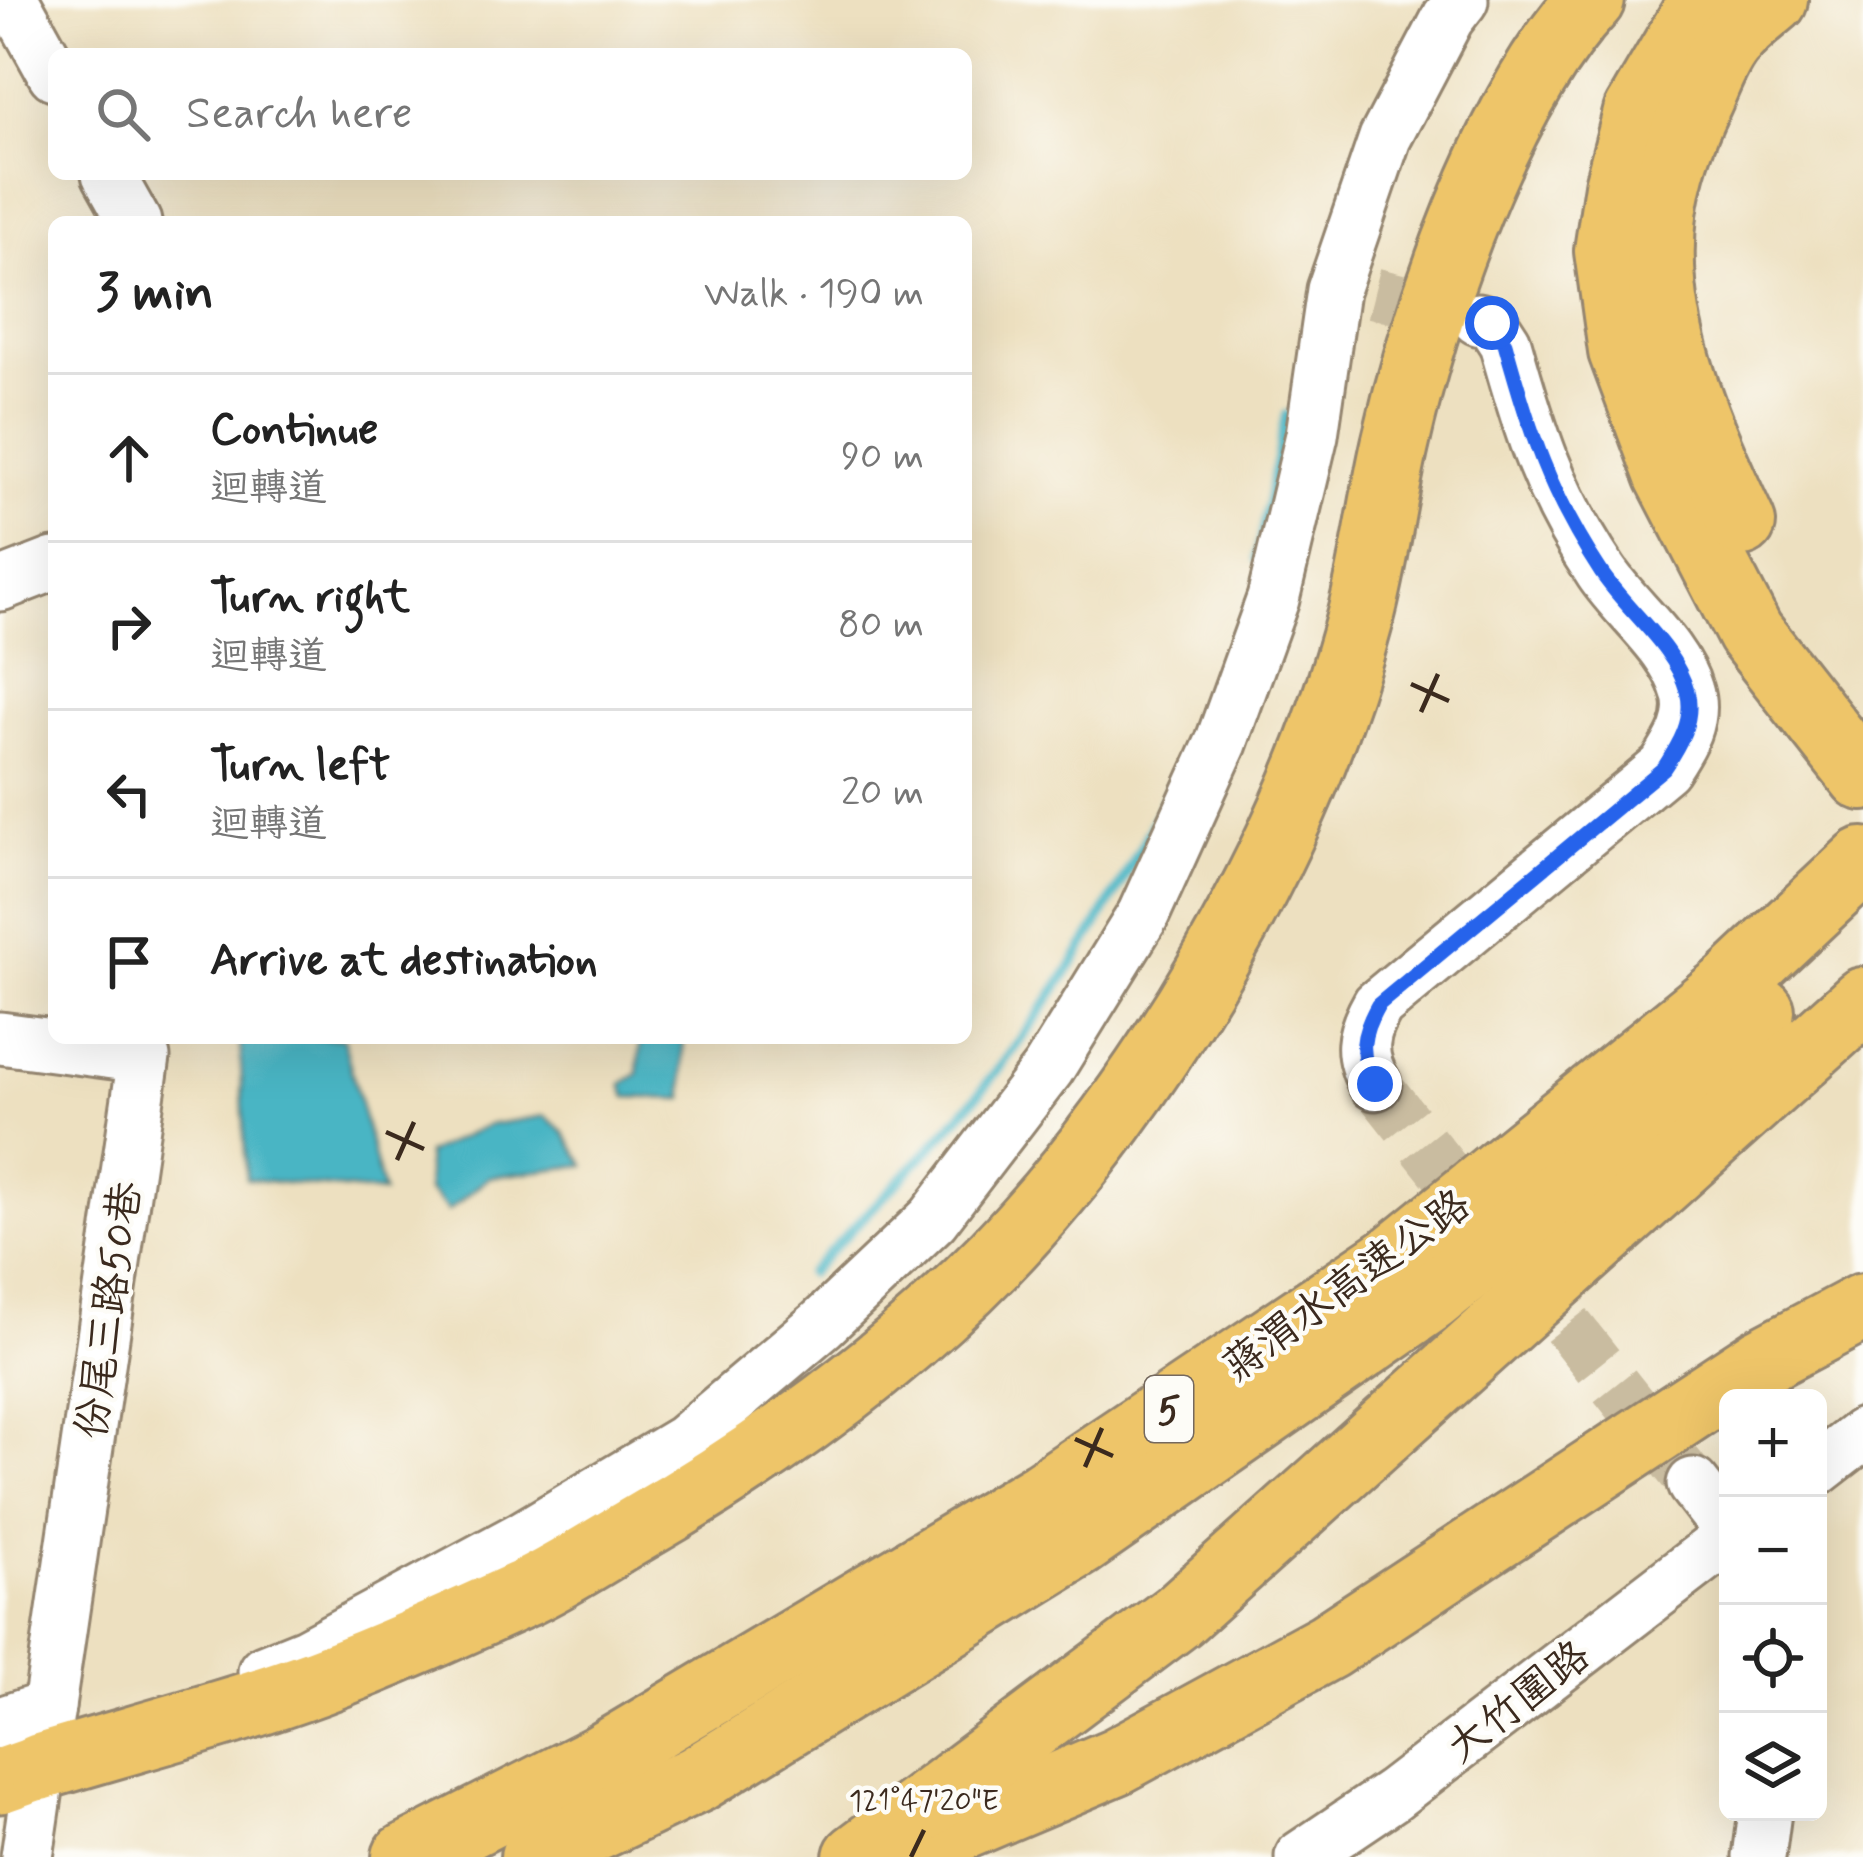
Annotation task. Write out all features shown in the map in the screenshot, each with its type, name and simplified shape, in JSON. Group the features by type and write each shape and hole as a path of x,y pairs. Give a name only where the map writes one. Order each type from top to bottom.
{"highway":[{"path":"22,1745 316,1682 532,1590 728,1477 868,1374 996,1257 1131,1092 1216,960 1307,778 1360,619 1418,351 1459,236 1510,121 1564,29 1591,0"},
{"path":"1703,0 1637,113 1618,186 1608,251 1622,351 1668,473 1750,633 1863,777"},
{"path":"1774,0 1730,39 1684,130 1663,198 1658,248 1670,340 1709,453 1784,612 1863,719"},
{"name":"蔣渭水高速公路","path":"406,1857 601,1758 1043,1494 1394,1258 1526,1148 1856,839"},
{"name":"蔣渭水高速公路","path":"534,1857 697,1780 864,1679 1082,1542 1431,1298 1596,1164 1863,913"},
{"path":"882,1854 1178,1616 1842,1020"},
{"path":"882,1854 1117,1761 1328,1646 1761,1361 1863,1306"}],"street":[{"path":"14,0 48,63"},
{"path":"27,1857 22,1745 306,1654 523,1538 684,1441 822,1324 933,1219 1048,1069 1143,915 1221,743 1278,578 1312,435 1354,292 1385,138 1462,0"},
{"path":"111,180 131,216"},
{"path":"1375,1084 1361,1060 1365,1028 1378,1005 1664,768 1685,736 1689,695 1675,664 1603,575 1551,489 1505,343 1492,323 1478,320"},
{"path":"0,585 48,566"},
{"name":"份尾三路50巷","path":"0,1038 144,1057 22,1745"},
{"path":"1827,1462 1863,1434"},
{"path":"1693,1484 1719,1520"},
{"name":"大竹圍路","path":"1301,1857 1393,1795 1719,1540"},
{"path":"1759,1857 1764,1821"}],"water":[{"path":"240,1044 345,1044 383,1193 246,1179"},
{"path":"640,1044 683,1044 684,1099 627,1097 622,1084 638,1074"},
{"path":"545,1116 562,1130 585,1165 489,1177 448,1211 428,1190 426,1154 488,1125"}],"waterway":[{"path":"1257,559 1286,415"},
{"path":"809,1273 965,1110 1055,991 1147,836 1219,673"}],"tunnel":[{"path":"1374,293 1467,316"},
{"path":"1375,1084 1693,1484"}],"route":[{"path":"1375,1084 1361,1060 1365,1028 1378,1005 1664,768 1685,736 1689,695 1675,664 1603,575 1551,489 1505,343 1492,323"}]}
